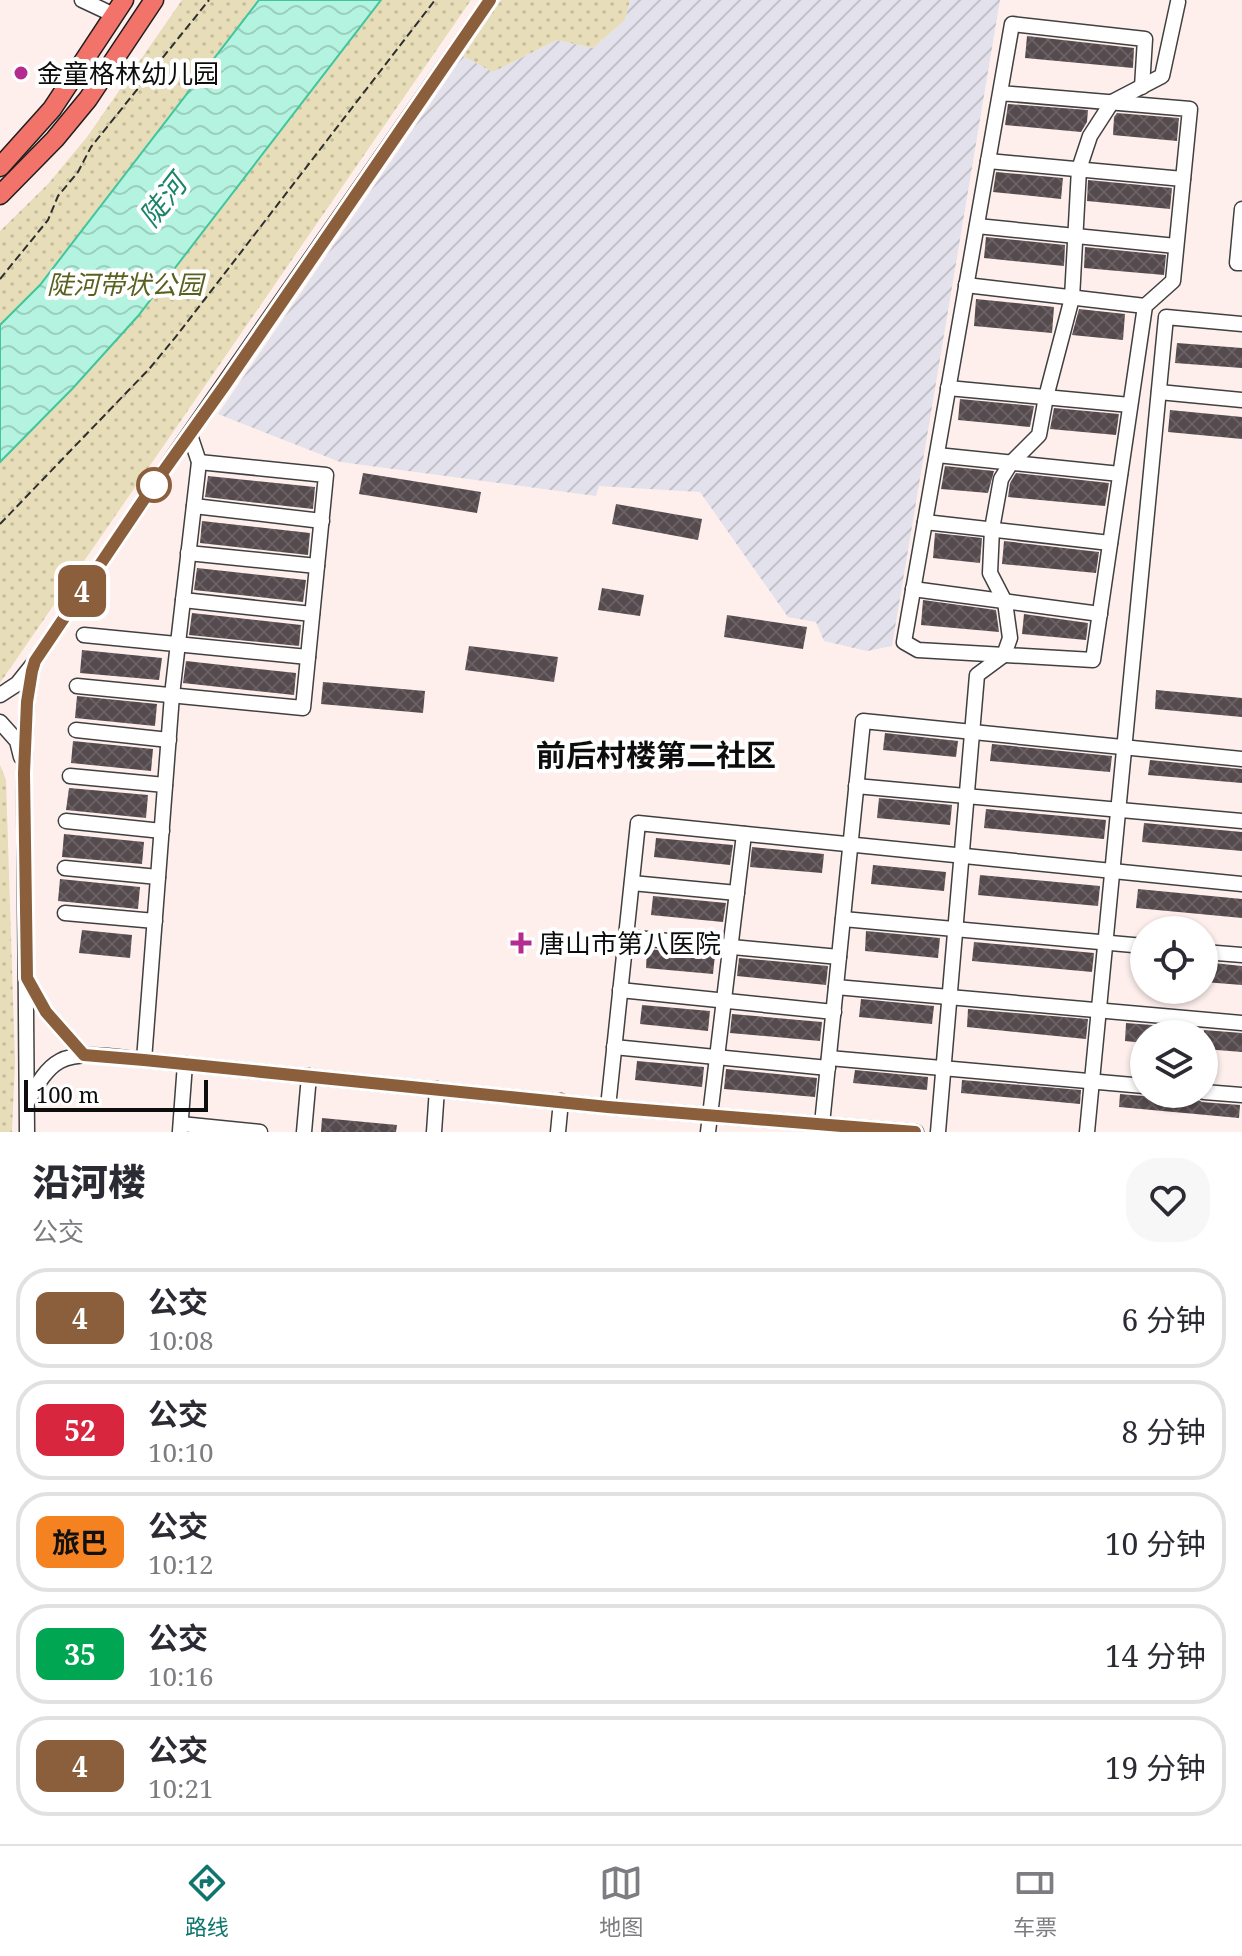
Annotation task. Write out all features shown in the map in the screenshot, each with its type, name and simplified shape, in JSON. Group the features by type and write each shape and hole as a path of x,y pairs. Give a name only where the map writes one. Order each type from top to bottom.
{"main road":[{"path":"0,195 55,139 88,99 154,0"},
{"path":"4,158 52,109 119,8"}],"street":[{"path":"82,0 119,8"},
{"path":"0,695 17,684 35,661 490,0"},
{"path":"938,1132 977,675 1004,655 1010,638 1005,602 990,573 992,529 1001,479 1011,463 1039,435 1072,298 1079,169 1090,136 1112,102 1162,76 1178,2"},
{"path":"1000,93 1190,109 1173,281 1145,306 1093,660 918,650 904,642 1012,24 1145,39 1142,87"},
{"path":"988,161 1183,179"},
{"path":"1242,211 1237,263 1242,263"},
{"path":"977,226 1176,246"},
{"path":"966,285 1145,306"},
{"path":"1087,1132 1166,317 1242,324"},
{"path":"948,388 1130,405"},
{"path":"1159,392 1242,400"},
{"path":"144,1060 172,695 199,462 190,435"},
{"path":"937,455 1120,474"},
{"path":"77,686 303,708 326,475 199,462"},
{"path":"194,506 322,521"},
{"path":"925,522 1110,543"},
{"path":"188,553 317,566"},
{"path":"913,589 1100,614"},
{"path":"183,600 312,614"},
{"path":"84,635 308,657"},
{"path":"27,1132 24,773 27,702 35,661"},
{"path":"832,1127 828,1063 863,721 1242,759"},
{"path":"0,722 17,741 24,773"},
{"path":"76,730 169,740"},
{"path":"70,776 165,785"},
{"path":"856,786 1242,821"},
{"path":"66,821 162,831"},
{"path":"608,1107 638,823 1242,884"},
{"path":"708,1132 744,834"},
{"path":"65,868 158,877"},
{"path":"632,883 737,893"},
{"path":"65,913 155,921"},
{"path":"843,919 1130,945"},
{"path":"626,937 839,957"},
{"path":"1218,953 1242,955"},
{"path":"27,978 46,1012 84,1055"},
{"path":"836,987 1242,1023"},
{"path":"620,990 834,1012"},
{"path":"614,1047 717,1058 943,1068 1130,1085"},
{"path":"28,1102 47,1072 61,1060 84,1055 608,1107 916,1132"},
{"path":"185,1064 180,1128 260,1132"},
{"path":"304,1132 309,1076"},
{"path":"434,1132 437,1089"},
{"path":"1218,1093 1242,1095"},
{"path":"558,1132 561,1101"}],"path":[{"path":"0,279 48,220 58,196 78,172 91,147 209,0"},
{"path":"0,524 150,368 435,0"}],"shaded area":[{"path":"630,0 1000,0 892,646 867,651 824,641 816,622 788,617 700,492 599,486 596,496 340,462 218,414 463,56 493,72 557,40 593,48 625,20"}],"green space":[{"name":"陡河带状公园","path":"182,0 471,0 0,683 0,231 48,184 87,137"},
{"path":"501,0 630,0 625,20 593,48 557,40 493,72 463,56"},
{"path":"0,765 6,780 15,1061 12,1132 0,1132"}],"water":[{"name":"陡河","path":"259,0 381,0 138,316 0,462 0,325 40,285"}],"building":[{"path":"1027,36 1134,48 1133,68 1025,58"},
{"path":"1008,104 1088,110 1087,122 1081,132 1005,125"},
{"path":"1117,113 1179,118 1177,141 1113,135"},
{"path":"996,172 1063,178 1061,199 993,192"},
{"path":"1088,180 1172,188 1170,209 1087,201"},
{"path":"986,237 1065,245 1064,266 984,258"},
{"path":"1085,247 1166,255 1164,275 1084,268"},
{"path":"976,299 1054,307 1052,333 974,326"},
{"path":"1079,309 1125,314 1123,340 1072,335"},
{"path":"1177,343 1242,348 1242,368 1175,363"},
{"path":"960,399 1034,406 1030,427 958,420"},
{"path":"1054,408 1119,414 1116,435 1050,429"},
{"path":"1170,410 1242,417 1242,439 1168,432"},
{"path":"945,466 994,471 988,493 941,489"},
{"path":"363,473 481,492 477,513 359,494"},
{"path":"1016,473 1109,483 1105,506 1008,497 1010,483"},
{"path":"208,476 315,487 313,509 205,497"},
{"path":"616,504 702,519 698,540 612,524"},
{"path":"202,521 310,533 308,555 200,543"},
{"path":"935,533 982,538 980,563 933,558"},
{"path":"1004,541 1099,552 1096,573 1002,564"},
{"path":"197,568 306,580 303,602 194,590"},
{"path":"602,588 644,595 640,616 598,610"},
{"path":"923,600 996,610 999,632 921,625"},
{"path":"192,613 301,625 299,646 189,635"},
{"path":"1024,614 1088,623 1086,640 1022,634"},
{"path":"727,615 807,627 803,649 724,637"},
{"path":"469,646 558,657 554,682 465,670"},
{"path":"82,650 162,658 159,680 80,673"},
{"path":"186,661 296,673 294,695 183,683"},
{"path":"323,682 425,691 423,713 321,704"},
{"path":"1156,690 1242,698 1242,717 1155,709"},
{"path":"77,696 157,704 155,726 75,718"},
{"path":"885,733 958,741 956,757 883,750"},
{"path":"73,741 153,749 151,771 71,763"},
{"path":"992,744 1112,756 1110,772 990,761"},
{"path":"1150,760 1242,769 1242,783 1148,775"},
{"path":"69,788 148,795 146,818 66,810"},
{"path":"879,798 952,805 950,825 877,818"},
{"path":"986,809 1106,820 1104,839 984,828"},
{"path":"1144,823 1242,832 1242,851 1142,842"},
{"path":"64,834 144,842 142,864 62,857"},
{"path":"656,838 733,845 730,865 654,857"},
{"path":"752,847 824,854 822,873 750,867"},
{"path":"873,865 946,872 944,891 871,884"},
{"path":"980,875 1100,886 1098,906 978,895"},
{"path":"60,879 140,887 138,909 58,901"},
{"path":"1138,889 1242,899 1242,918 1136,908"},
{"path":"653,896 726,903 723,922 651,915"},
{"path":"82,930 132,935 130,958 79,953"},
{"path":"866,931 940,938 938,958 865,951"},
{"path":"974,942 1094,953 1092,972 972,961"},
{"path":"647,949 715,955 713,974 646,968"},
{"path":"739,958 828,966 826,985 737,976"},
{"path":"1218,963 1242,966 1242,985 1218,983"},
{"path":"861,999 934,1006 932,1024 859,1017"},
{"path":"642,1005 710,1011 708,1031 640,1024"},
{"path":"968,1009 1088,1019 1086,1039 967,1027"},
{"path":"732,1014 822,1022 820,1041 730,1033"},
{"path":"1126,1023 1130,1023 1130,1042 1125,1041"},
{"path":"1218,1031 1242,1033 1242,1052 1218,1050"},
{"path":"637,1061 704,1067 702,1087 635,1080"},
{"path":"726,1069 817,1078 815,1097 724,1089"},
{"path":"855,1070 928,1077 927,1090 853,1083"},
{"path":"962,1080 1081,1090 1080,1104 961,1093"},
{"path":"1120,1094 1130,1095 1130,1108 1240,1105 1239,1118 1119,1107"},
{"path":"322,1118 397,1125 396,1132 321,1132"}],"bus line":[{"name":"4","path":"490,0 35,661 27,702 24,773 27,978 46,1012 84,1055 608,1107 915,1132"}],"place":[{"name":"金童格林幼儿园","path":"21,73"},
{"name":"唐山市第八医院","path":"521,943"}],"district":[{"name":"前后村楼第二社区","path":"656,754"}]}
